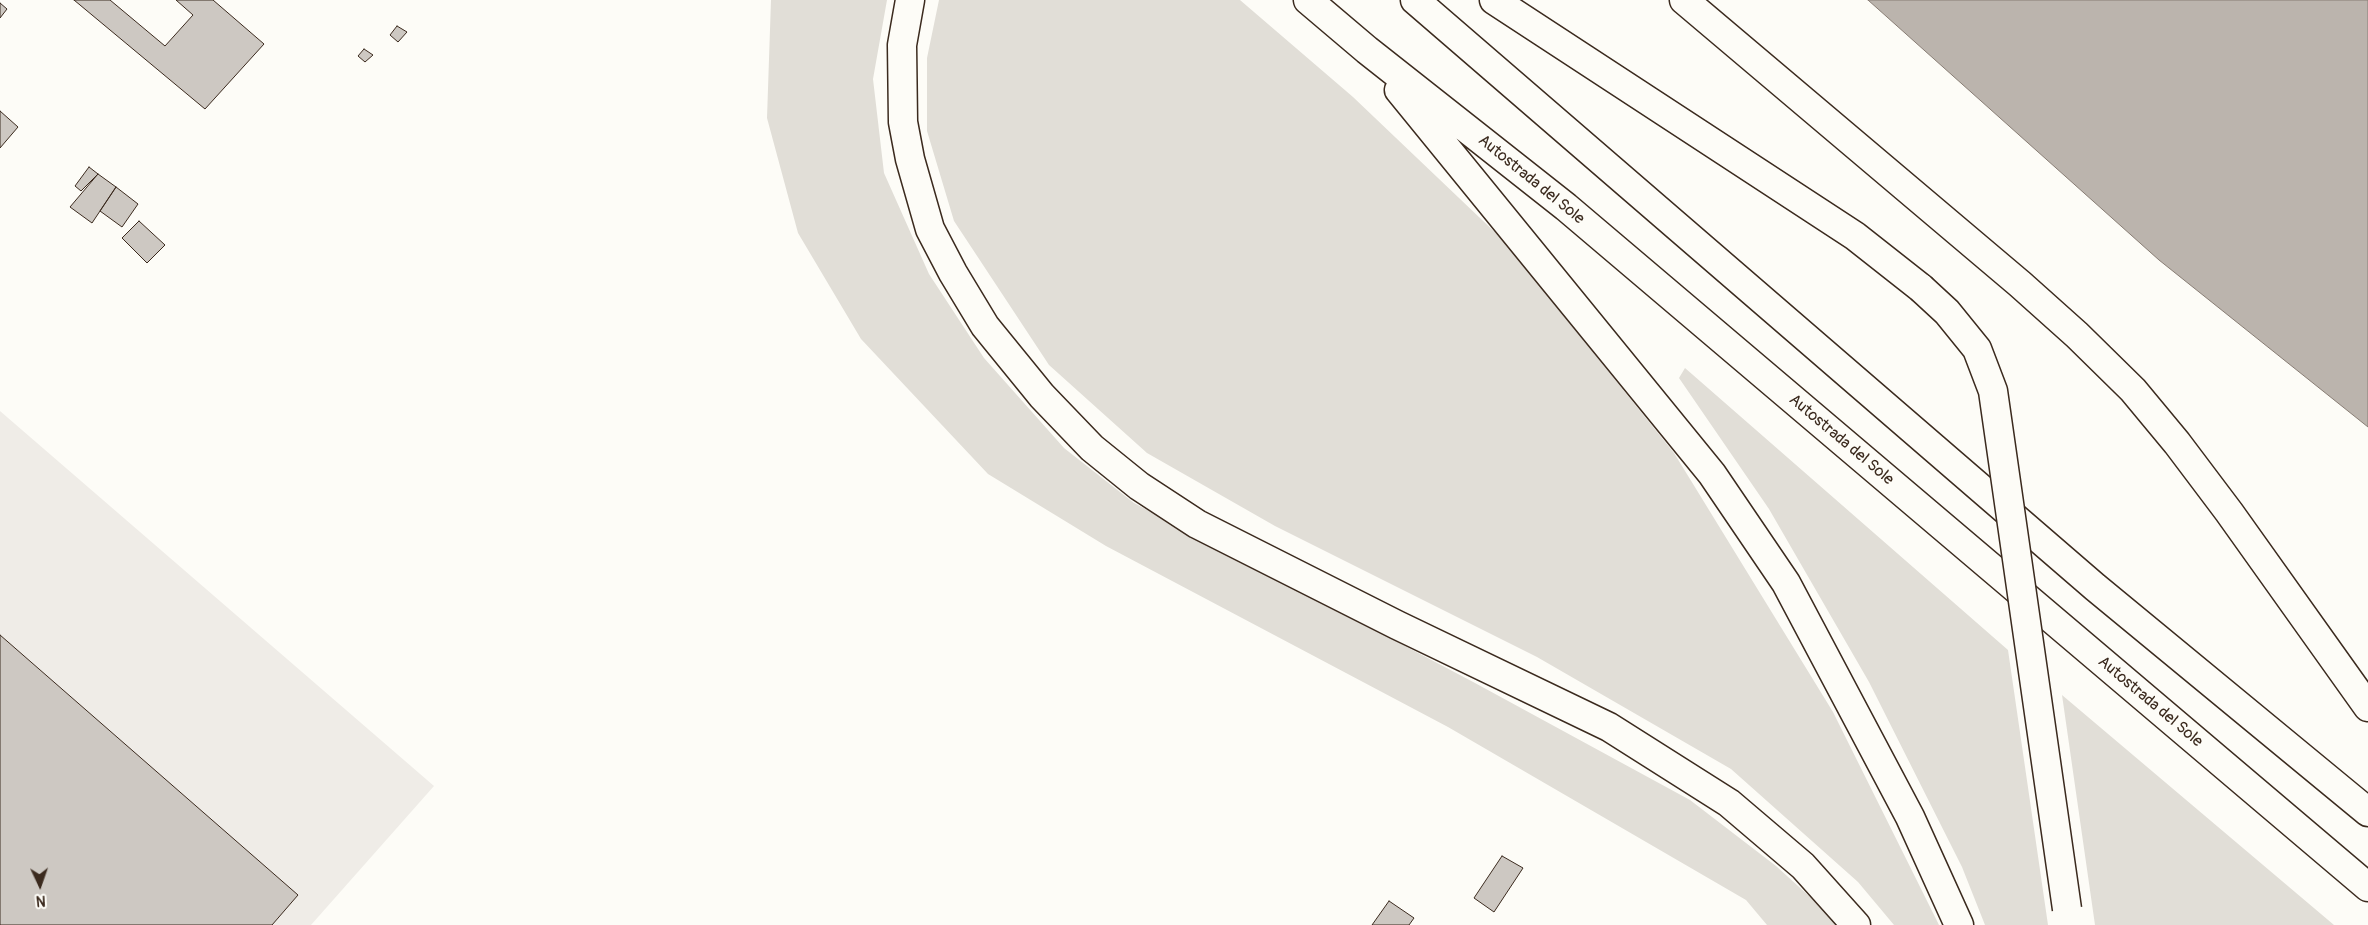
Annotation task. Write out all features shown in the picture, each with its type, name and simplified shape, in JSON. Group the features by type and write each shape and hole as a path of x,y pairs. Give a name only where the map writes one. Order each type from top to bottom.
{"highway":[{"path":"910,0 902,45 901,79 904,122 910,159 930,229 952,272 985,326 1042,396 1092,448 1139,486 1197,524 1397,625 1609,727 1729,803 1803,866 1856,925"},
{"name":"Autostrada del Sole","path":"1308,0 1367,50 1566,206 2368,887"},
{"path":"1415,0 1621,180 2095,587 2368,812"},
{"path":"1494,0 1847,230 1921,288 1948,312 1977,349 1993,391 2068,917"},
{"path":"1684,0 2020,284 2132,390 2177,444 2229,512 2368,707"},
{"path":"1367,50 1712,474 1786,583 1910,817 1959,925"}],"shaded area":[{"path":"771,0 887,0 873,79 884,173 929,274 984,358 1064,448 1134,503 1475,683 1690,800 1776,866 1841,925 1767,925 1746,900 1448,727 1106,546 988,474 861,339 798,233 767,118"},
{"path":"939,0 1240,0 1353,97 1501,238 1674,453 1833,712 1939,925 1894,925 1858,882 1731,769 1537,657 1275,526 1147,453 1049,365 954,221 927,131 927,58"},
{"path":"1868,0 2368,0 2368,427 2159,260"},
{"path":"1685,368 2008,650 2048,925 1985,925 1962,867 1869,682 1769,509 1679,378"},
{"path":"0,411 434,786 311,925 0,925"},
{"path":"2062,695 2334,925 2095,925"}],"building":[{"path":"74,0 110,0 165,46 193,15 176,0 213,0 264,44 205,109"},
{"path":"0,3 7,9 0,18"},
{"path":"397,26 407,32 398,42 390,35"},
{"path":"364,49 373,55 365,62 358,56"},
{"path":"0,111 18,127 0,148"},
{"path":"89,167 98,174 81,191 75,186"},
{"path":"98,174 116,187 92,223 70,207"},
{"path":"116,187 138,204 122,227 100,211"},
{"path":"139,221 165,245 147,263 122,238"},
{"path":"0,635 298,895 272,925 0,925"},
{"path":"1502,856 1523,868 1494,912 1474,898"},
{"path":"1389,901 1414,918 1409,925 1372,925"}]}
